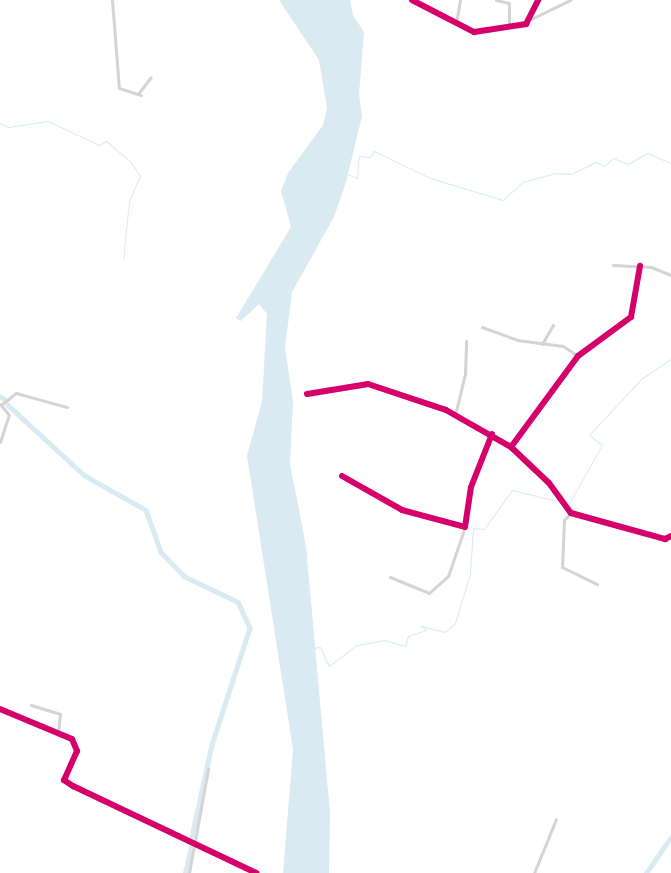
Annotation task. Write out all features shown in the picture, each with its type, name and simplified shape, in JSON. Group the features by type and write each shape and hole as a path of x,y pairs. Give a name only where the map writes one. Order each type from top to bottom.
{"street":[{"path":"112,0 120,88 140,95 151,76"},
{"path":"412,0 474,32 509,26 528,20 570,0"},
{"path":"456,24 460,0"},
{"path":"496,0 509,3 509,26"},
{"path":"528,20 538,0"},
{"path":"613,265 640,266 671,275"},
{"path":"511,447 578,356 631,317 640,266"},
{"path":"542,344 553,325"},
{"path":"482,327 542,344 562,346 578,356"},
{"path":"454,415 465,374 466,341"},
{"path":"307,394 368,384 454,415 492,434 511,447 550,483 571,513 671,542"},
{"path":"0,442 9,415 1,404 16,393 67,407"},
{"path":"390,577 429,594 448,576 465,526 471,487 492,434"},
{"path":"342,476 402,510 465,526"},
{"path":"571,513 564,520 562,567 597,584"},
{"path":"665,539 671,536"},
{"path":"31,705 60,714 58,734"},
{"path":"0,710 72,739 77,751 64,780 140,820 196,842 256,873"},
{"path":"189,873 208,768"},
{"path":"534,873 556,819"}],"shaded area":[{"path":"279,0 350,0 353,15 364,32 359,94 362,116 346,182 334,217 292,292 285,348 293,401 290,464 306,546 330,813 329,873 283,873 293,749 247,456 262,401 267,314 259,304 241,321 236,318 291,227 281,191 288,173 323,125 327,108 319,60"}],"waterway":[{"path":"0,123 8,127 48,121 99,145 106,141 129,160 140,176 129,201 123,260"},
{"path":"347,174 357,178 359,156 370,157 374,151 430,178 503,200 522,182 555,173 571,174 596,162 604,166 613,158 628,164 647,153 671,163"},
{"path":"568,505 602,445 589,435 641,379 671,359"},
{"path":"0,396 4,399"},
{"path":"8,405 84,475 146,510 161,552 184,576 238,602 250,628 212,745 192,837"},
{"path":"314,648 320,647 329,666 357,645 384,640 405,646 408,636 426,630 421,626 445,632 455,623 470,574 473,528 484,529 512,490 557,501"},
{"path":"646,873 671,837"},
{"path":"185,873 191,846"}],"cycle path":[{"path":"412,0 474,32 526,24 538,0"},
{"path":"511,447 578,356 631,317 640,266"},
{"path":"307,394 368,384 446,410 511,447 549,483 571,513 665,539 671,536"},
{"path":"342,476 402,510 465,527 471,487 492,434"},
{"path":"0,709 72,739 77,751 64,780 73,786 256,873"}]}
